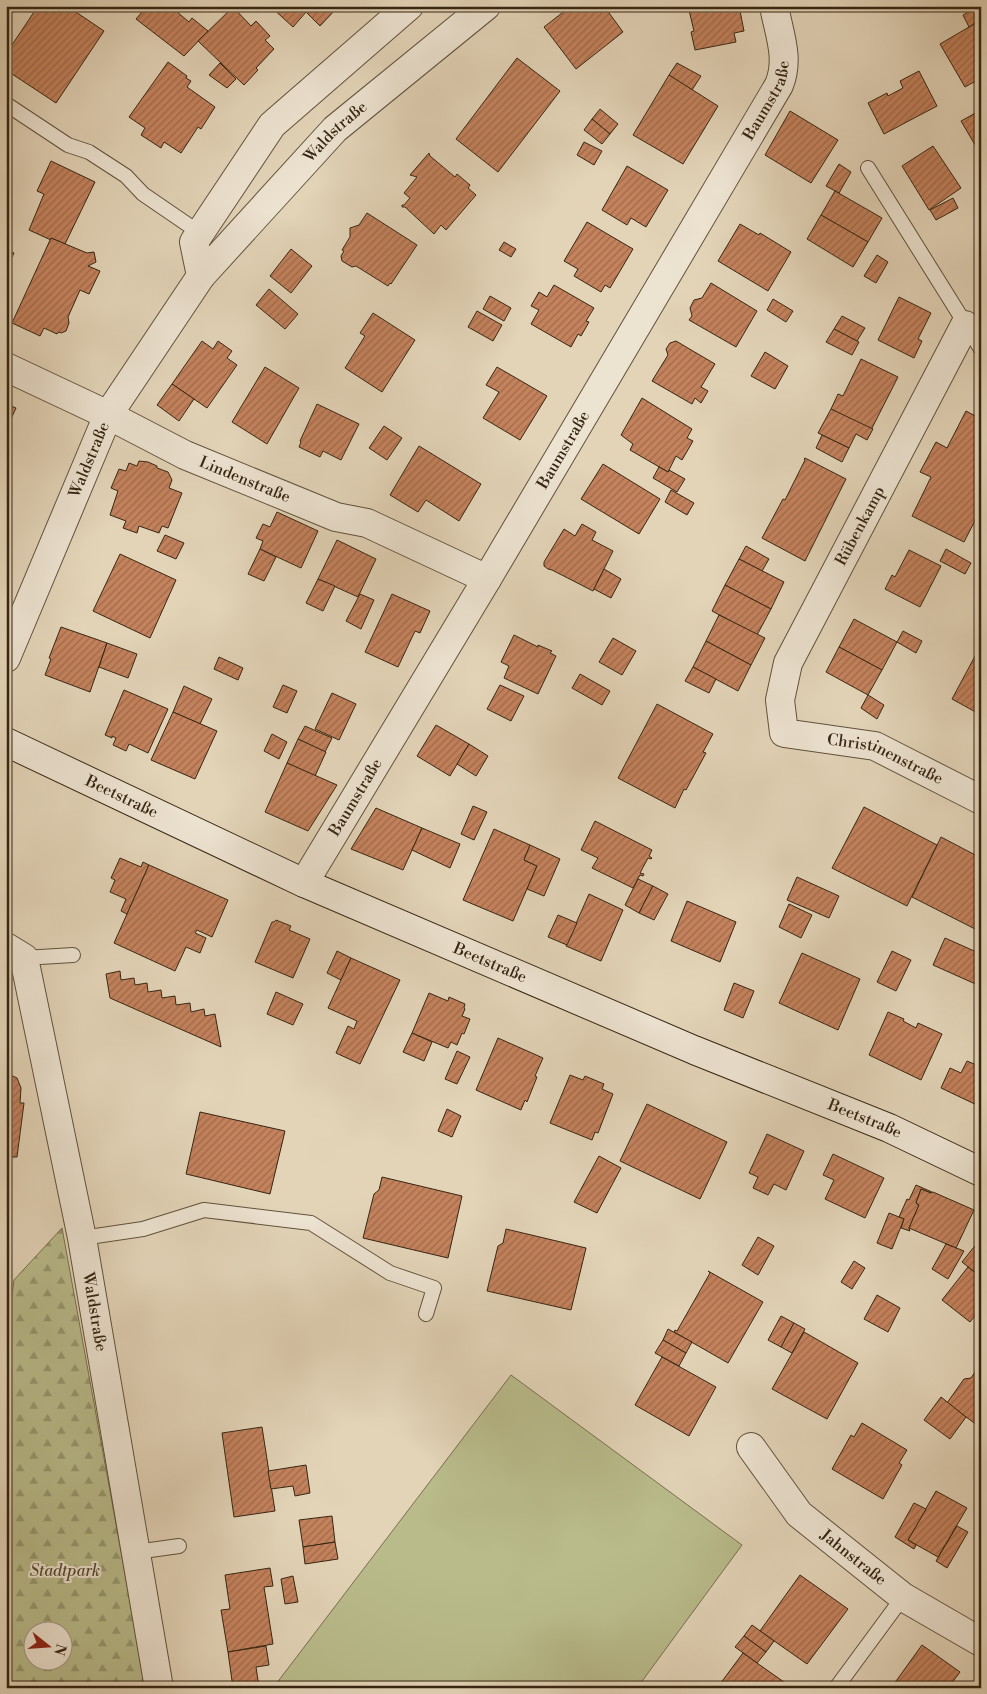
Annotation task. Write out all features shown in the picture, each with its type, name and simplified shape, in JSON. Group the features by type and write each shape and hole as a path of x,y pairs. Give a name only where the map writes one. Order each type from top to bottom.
{"street":[{"path":"201,276 194,242 272,125 409,6"},
{"name":"Waldstraße","path":"6,658 108,415 201,276 335,129 486,6"},
{"name":"Baumstraße","path":"304,883 487,579 779,85 784,72 784,57 774,6"},
{"name":"Rübenkamp","path":"784,734 780,700 788,663 965,325"},
{"name":"Lindenstraße","path":"6,367 108,415 185,455 336,517 367,523 487,579"},
{"name":"Christinenstraße","path":"784,734 875,746 981,800"},
{"name":"Beetstraße","path":"6,742 304,883 694,1050 889,1128 981,1172"},
{"name":"Waldstraße","path":"15,953 82,1238 159,1688"},
{"name":"Jahnstraße","path":"751,1447 799,1514 903,1598 981,1642"}],"lane":[{"path":"6,104 68,145 89,152 126,176 143,194 200,233"},
{"path":"868,168 981,349"},
{"path":"15,953 73,955"},
{"path":"82,1238 143,1229 204,1210 311,1223 390,1273 434,1288 426,1314"},
{"path":"136,1552 179,1546"},
{"path":"836,1688 903,1598"}],"green space":[{"name":"Stadtpark","path":"62,1228 146,1688 6,1688 6,1341 14,1280"},
{"path":"511,1375 742,1545 637,1688 273,1688"}],"building":[{"path":"38,6 67,6 104,31 56,103 6,70 6,54"},
{"path":"147,6 170,6 189,22 192,18 208,31 184,56 136,19"},
{"path":"270,6 331,6 335,10 320,26 306,12 293,27"},
{"path":"571,6 604,6 623,32 576,69 544,27"},
{"path":"688,6 739,6 744,31 734,33 736,42 695,50 691,32 694,31"},
{"path":"981,6 981,20 969,27 963,15"},
{"path":"233,7 251,26 256,21 270,36 265,40 274,49 256,68 258,70 244,85 198,41"},
{"path":"981,20 981,78 965,87 940,44"},
{"path":"517,58 560,91 498,172 456,139"},
{"path":"168,62 191,81 187,87 215,107 201,129 198,127 181,153 164,142 161,148 141,135 145,128 129,117"},
{"path":"220,63 236,79 227,88 209,75"},
{"path":"677,63 701,76 692,90 669,75"},
{"path":"919,71 937,106 884,134 868,103 887,93 888,96 903,88 900,81"},
{"path":"669,75 718,106 683,164 633,135"},
{"path":"600,109 618,124 610,134 592,119"},
{"path":"981,110 981,155 961,121"},
{"path":"790,111 838,140 811,183 765,155"},
{"path":"592,119 610,134 602,144 584,130"},
{"path":"584,142 602,151 594,165 577,155"},
{"path":"933,146 961,188 929,210 902,166"},
{"path":"429,153 430,156 455,177 457,174 470,185 468,188 476,195 446,230 441,225 434,234 405,207 402,207 410,198 404,193 417,177 410,175"},
{"path":"51,161 95,182 65,244 29,230 44,194 37,191"},
{"path":"839,164 851,172 839,193 826,186"},
{"path":"627,166 668,190 646,227 631,218 627,225 602,210"},
{"path":"835,191 882,218 868,242 821,215"},
{"path":"953,198 958,208 936,220 930,210"},
{"path":"367,213 417,245 388,286 356,266 352,267 342,261 341,256 344,251 342,250 350,237 350,228 359,225"},
{"path":"821,215 868,242 853,267 807,239"},
{"path":"587,222 633,249 610,288 605,285 601,292 574,276 578,269 564,261"},
{"path":"740,224 759,235 760,233 791,252 768,291 718,261"},
{"path":"51,238 87,253 94,252 96,262 88,266 100,271 89,294 80,290 68,317 69,323 66,331 57,334 44,328 40,336 12,323"},
{"path":"504,242 516,249 511,257 499,250"},
{"path":"291,249 312,266 291,293 270,276"},
{"path":"6,250 14,253 6,269"},
{"path":"877,255 888,262 876,283 864,276"},
{"path":"711,283 757,311 736,347 689,320 692,316 690,308 694,300 702,298"},
{"path":"554,285 594,308 586,321 589,322 581,336 578,334 571,347 531,324 539,310 531,306 539,292 547,297"},
{"path":"269,289 298,314 285,329 256,305"},
{"path":"490,296 511,308 504,321 483,309"},
{"path":"899,297 931,313 918,339 922,341 914,358 878,340"},
{"path":"773,299 793,311 786,322 767,310"},
{"path":"477,311 502,325 493,341 468,327"},
{"path":"373,313 415,340 382,392 345,368 365,336 360,333"},
{"path":"842,316 865,328 857,341 834,329"},
{"path":"834,329 859,342 852,355 826,342"},
{"path":"202,341 213,349 218,341 232,351 227,358 237,365 207,408 172,384"},
{"path":"676,341 715,364 701,387 708,391 701,403 695,398 692,404 652,381 668,355 666,349 670,343"},
{"path":"765,352 788,366 775,389 751,376"},
{"path":"861,359 898,377 871,430 831,409 838,394 843,396"},
{"path":"265,367 299,388 267,444 232,422"},
{"path":"497,367 547,396 520,440 483,418 499,392 486,385"},
{"path":"172,384 194,399 179,421 157,405"},
{"path":"642,398 692,429 687,438 693,441 682,460 676,456 668,472 630,450 633,444 621,435"},
{"path":"6,404 16,408 6,430"},
{"path":"317,404 359,424 341,460 323,451 320,457 299,447"},
{"path":"831,409 873,429 867,440 856,434 849,448 818,433"},
{"path":"966,411 981,419 981,509 964,542 912,516 931,477 920,472 936,442 947,448"},
{"path":"384,426 402,438 387,460 369,448"},
{"path":"822,435 849,448 842,462 816,448"},
{"path":"419,446 481,484 459,521 426,500 418,512 390,495"},
{"path":"805,458 846,479 805,561 762,538 783,499 785,500"},
{"path":"139,461 148,462 168,472 172,480 169,488 182,493 168,528 162,526 159,533 139,526 137,533 123,528 126,521 110,515 118,491 111,488 119,469 126,471 129,463 137,466"},
{"path":"603,464 660,499 639,534 581,499"},
{"path":"659,467 685,479 677,492 653,478"},
{"path":"671,490 694,503 687,515 665,502"},
{"path":"277,512 318,531 301,568 260,549 263,541 256,538 263,524 270,527"},
{"path":"582,524 596,532 592,540 613,551 593,591 544,566 544,562 564,529 575,536"},
{"path":"165,535 184,543 176,559 157,551"},
{"path":"337,540 376,559 358,597 318,579"},
{"path":"746,546 769,559 762,571 739,559"},
{"path":"260,549 276,557 264,581 248,574"},
{"path":"946,549 971,563 965,574 940,561"},
{"path":"909,550 941,566 920,607 885,589 892,575 895,577"},
{"path":"120,554 176,580 150,638 93,611"},
{"path":"739,559 784,582 771,609 725,585"},
{"path":"604,569 621,579 611,598 594,589"},
{"path":"318,579 335,586 323,611 306,603"},
{"path":"725,585 771,609 757,635 712,611"},
{"path":"360,594 374,600 361,629 346,621"},
{"path":"392,594 430,611 420,633 415,631 398,667 365,652"},
{"path":"719,615 765,638 751,665 706,641"},
{"path":"854,619 897,642 882,670 839,647"},
{"path":"61,627 107,643 90,692 45,675 51,659 49,658"},
{"path":"903,631 922,641 916,653 897,642"},
{"path":"514,635 538,647 538,645 552,651 550,653 556,656 538,694 504,678 509,666 501,662"},
{"path":"613,638 636,651 622,675 599,662"},
{"path":"706,641 751,665 738,691 693,667"},
{"path":"107,643 137,654 128,678 99,667"},
{"path":"981,645 981,715 952,699"},
{"path":"839,647 882,670 868,695 826,672"},
{"path":"219,657 243,668 238,680 214,669"},
{"path":"693,667 716,679 709,693 685,681"},
{"path":"580,674 610,691 602,705 572,688"},
{"path":"283,685 297,691 287,713 273,707"},
{"path":"500,685 524,696 511,721 487,709"},
{"path":"184,686 212,699 200,724 173,712"},
{"path":"124,690 168,709 148,753 129,744 126,751 113,745 116,738 105,735"},
{"path":"332,693 356,704 339,740 315,729"},
{"path":"868,695 884,705 877,719 861,708"},
{"path":"657,704 713,734 703,752 706,753 675,808 618,778"},
{"path":"173,712 217,731 195,779 151,760"},
{"path":"436,725 469,744 450,776 417,756"},
{"path":"305,726 332,738 325,752 298,739"},
{"path":"272,734 287,742 279,759 264,751"},
{"path":"298,739 326,752 315,776 287,763"},
{"path":"469,744 488,756 476,776 457,764"},
{"path":"287,763 337,785 308,831 265,812"},
{"path":"473,806 487,812 474,840 461,834"},
{"path":"864,807 937,845 907,906 832,868"},
{"path":"376,808 422,828 403,870 351,849"},
{"path":"595,821 652,850 649,856 652,858 648,858 640,873 644,874 643,876 640,875 633,888 592,868 598,858 581,850"},
{"path":"422,828 460,844 450,868 412,850"},
{"path":"494,829 530,845 524,860 537,866 513,921 463,900"},
{"path":"941,837 981,858 981,932 912,897"},
{"path":"530,845 560,859 544,896 527,889 537,866 524,860"},
{"path":"120,858 141,867 143,862 149,865 127,914 121,911 126,899 110,892 115,880 111,878"},
{"path":"149,865 228,900 212,937 197,930 195,933 206,938 200,953 186,947 175,971 114,943"},
{"path":"797,877 839,896 829,918 787,900"},
{"path":"638,879 653,886 639,913 625,905"},
{"path":"653,886 668,894 654,920 639,913"},
{"path":"589,894 623,910 601,961 566,946"},
{"path":"687,901 736,922 720,962 671,941"},
{"path":"789,904 812,915 801,938 779,927"},
{"path":"558,915 577,923 567,945 548,937"},
{"path":"276,920 291,926 289,930 310,939 293,978 255,962 272,922"},
{"path":"945,938 981,954 980,986 933,965"},
{"path":"337,951 351,958 341,980 327,973"},
{"path":"892,951 911,960 896,991 877,982"},
{"path":"802,953 860,979 838,1030 779,1003"},
{"path":"351,958 400,980 360,1064 336,1053 348,1026 354,1029 357,1021 328,1008"},
{"path":"120,971 121,980 134,978 135,985 147,983 148,992 161,990 162,998 175,996 176,1005 190,1003 191,1012 204,1009 205,1016 215,1014 221,1047 110,998 106,974"},
{"path":"734,983 754,991 743,1018 724,1010"},
{"path":"276,992 303,1004 293,1025 267,1014"},
{"path":"429,993 448,1001 449,997 465,1004 462,1016 470,1019 457,1045 451,1042 448,1048 412,1033"},
{"path":"888,1012 904,1019 903,1021 916,1028 918,1023 942,1034 921,1080 869,1055"},
{"path":"412,1033 432,1042 424,1061 403,1052"},
{"path":"498,1038 543,1058 527,1102 525,1100 521,1110 476,1090"},
{"path":"457,1051 470,1057 457,1084 445,1079"},
{"path":"967,1061 981,1067 981,1107 941,1088 950,1068 961,1073"},
{"path":"6,1073 17,1078 21,1088 20,1103 24,1103 17,1157 10,1157 6,1188"},
{"path":"570,1075 583,1080 585,1076 604,1084 602,1089 613,1094 598,1133 595,1132 592,1140 550,1123"},
{"path":"647,1104 727,1142 700,1199 620,1161"},
{"path":"447,1109 461,1116 452,1137 438,1131"},
{"path":"200,1112 285,1131 270,1194 186,1174"},
{"path":"767,1134 804,1151 786,1190 774,1184 768,1195 753,1188 758,1177 749,1173"},
{"path":"833,1154 884,1178 865,1218 825,1199 834,1180 823,1175"},
{"path":"599,1156 621,1168 597,1213 574,1202"},
{"path":"382,1177 462,1196 448,1258 363,1238 374,1194 379,1190"},
{"path":"916,1185 932,1192 921,1189 916,1203 919,1205 909,1228 910,1231 901,1228 904,1219 899,1217"},
{"path":"921,1189 933,1192 974,1210 956,1248 909,1228 919,1205 916,1203"},
{"path":"889,1213 904,1219 892,1249 877,1243"},
{"path":"506,1229 586,1248 571,1310 487,1291 498,1246 503,1243"},
{"path":"758,1237 774,1246 758,1275 742,1265"},
{"path":"978,1242 981,1244 981,1277 962,1262"},
{"path":"946,1244 964,1251 948,1279 932,1269"},
{"path":"854,1261 865,1268 852,1289 841,1282"},
{"path":"968,1267 981,1277 981,1289 977,1294 981,1297 981,1308 970,1322 942,1300"},
{"path":"708,1271 763,1302 728,1363 674,1332 675,1330 677,1331 710,1273"},
{"path":"877,1295 900,1308 888,1332 864,1319"},
{"path":"781,1316 794,1323 781,1347 768,1340"},
{"path":"794,1323 805,1329 792,1353 781,1347"},
{"path":"668,1329 692,1342 686,1353 663,1340"},
{"path":"804,1332 858,1363 827,1419 772,1389"},
{"path":"663,1340 686,1353 679,1366 655,1353"},
{"path":"662,1357 716,1387 689,1436 635,1405"},
{"path":"980,1365 981,1424 977,1425 947,1403 964,1379 971,1378"},
{"path":"941,1397 966,1417 950,1439 924,1420"},
{"path":"862,1423 907,1450 899,1463 902,1465 883,1499 832,1469 851,1435 854,1437"},
{"path":"262,1427 275,1511 234,1517 222,1433"},
{"path":"306,1465 310,1493 295,1496 293,1486 271,1489 268,1471"},
{"path":"936,1491 967,1508 938,1557 908,1540"},
{"path":"914,1503 926,1509 908,1540 916,1545 914,1549 895,1537"},
{"path":"332,1516 335,1542 303,1547 299,1520"},
{"path":"957,1526 968,1532 947,1568 936,1561"},
{"path":"335,1542 338,1559 305,1564 303,1547"},
{"path":"270,1568 273,1586 264,1587 273,1644 228,1652 221,1610 230,1609 225,1575"},
{"path":"800,1575 848,1609 807,1664 760,1631"},
{"path":"293,1576 298,1602 285,1604 281,1579"},
{"path":"752,1625 774,1641 766,1652 744,1636"},
{"path":"744,1636 766,1652 757,1663 735,1647"},
{"path":"922,1645 960,1672 948,1688 891,1688"},
{"path":"266,1646 269,1665 256,1667 259,1687 233,1688 228,1652"},
{"path":"743,1653 757,1663 791,1687 717,1688"}]}
